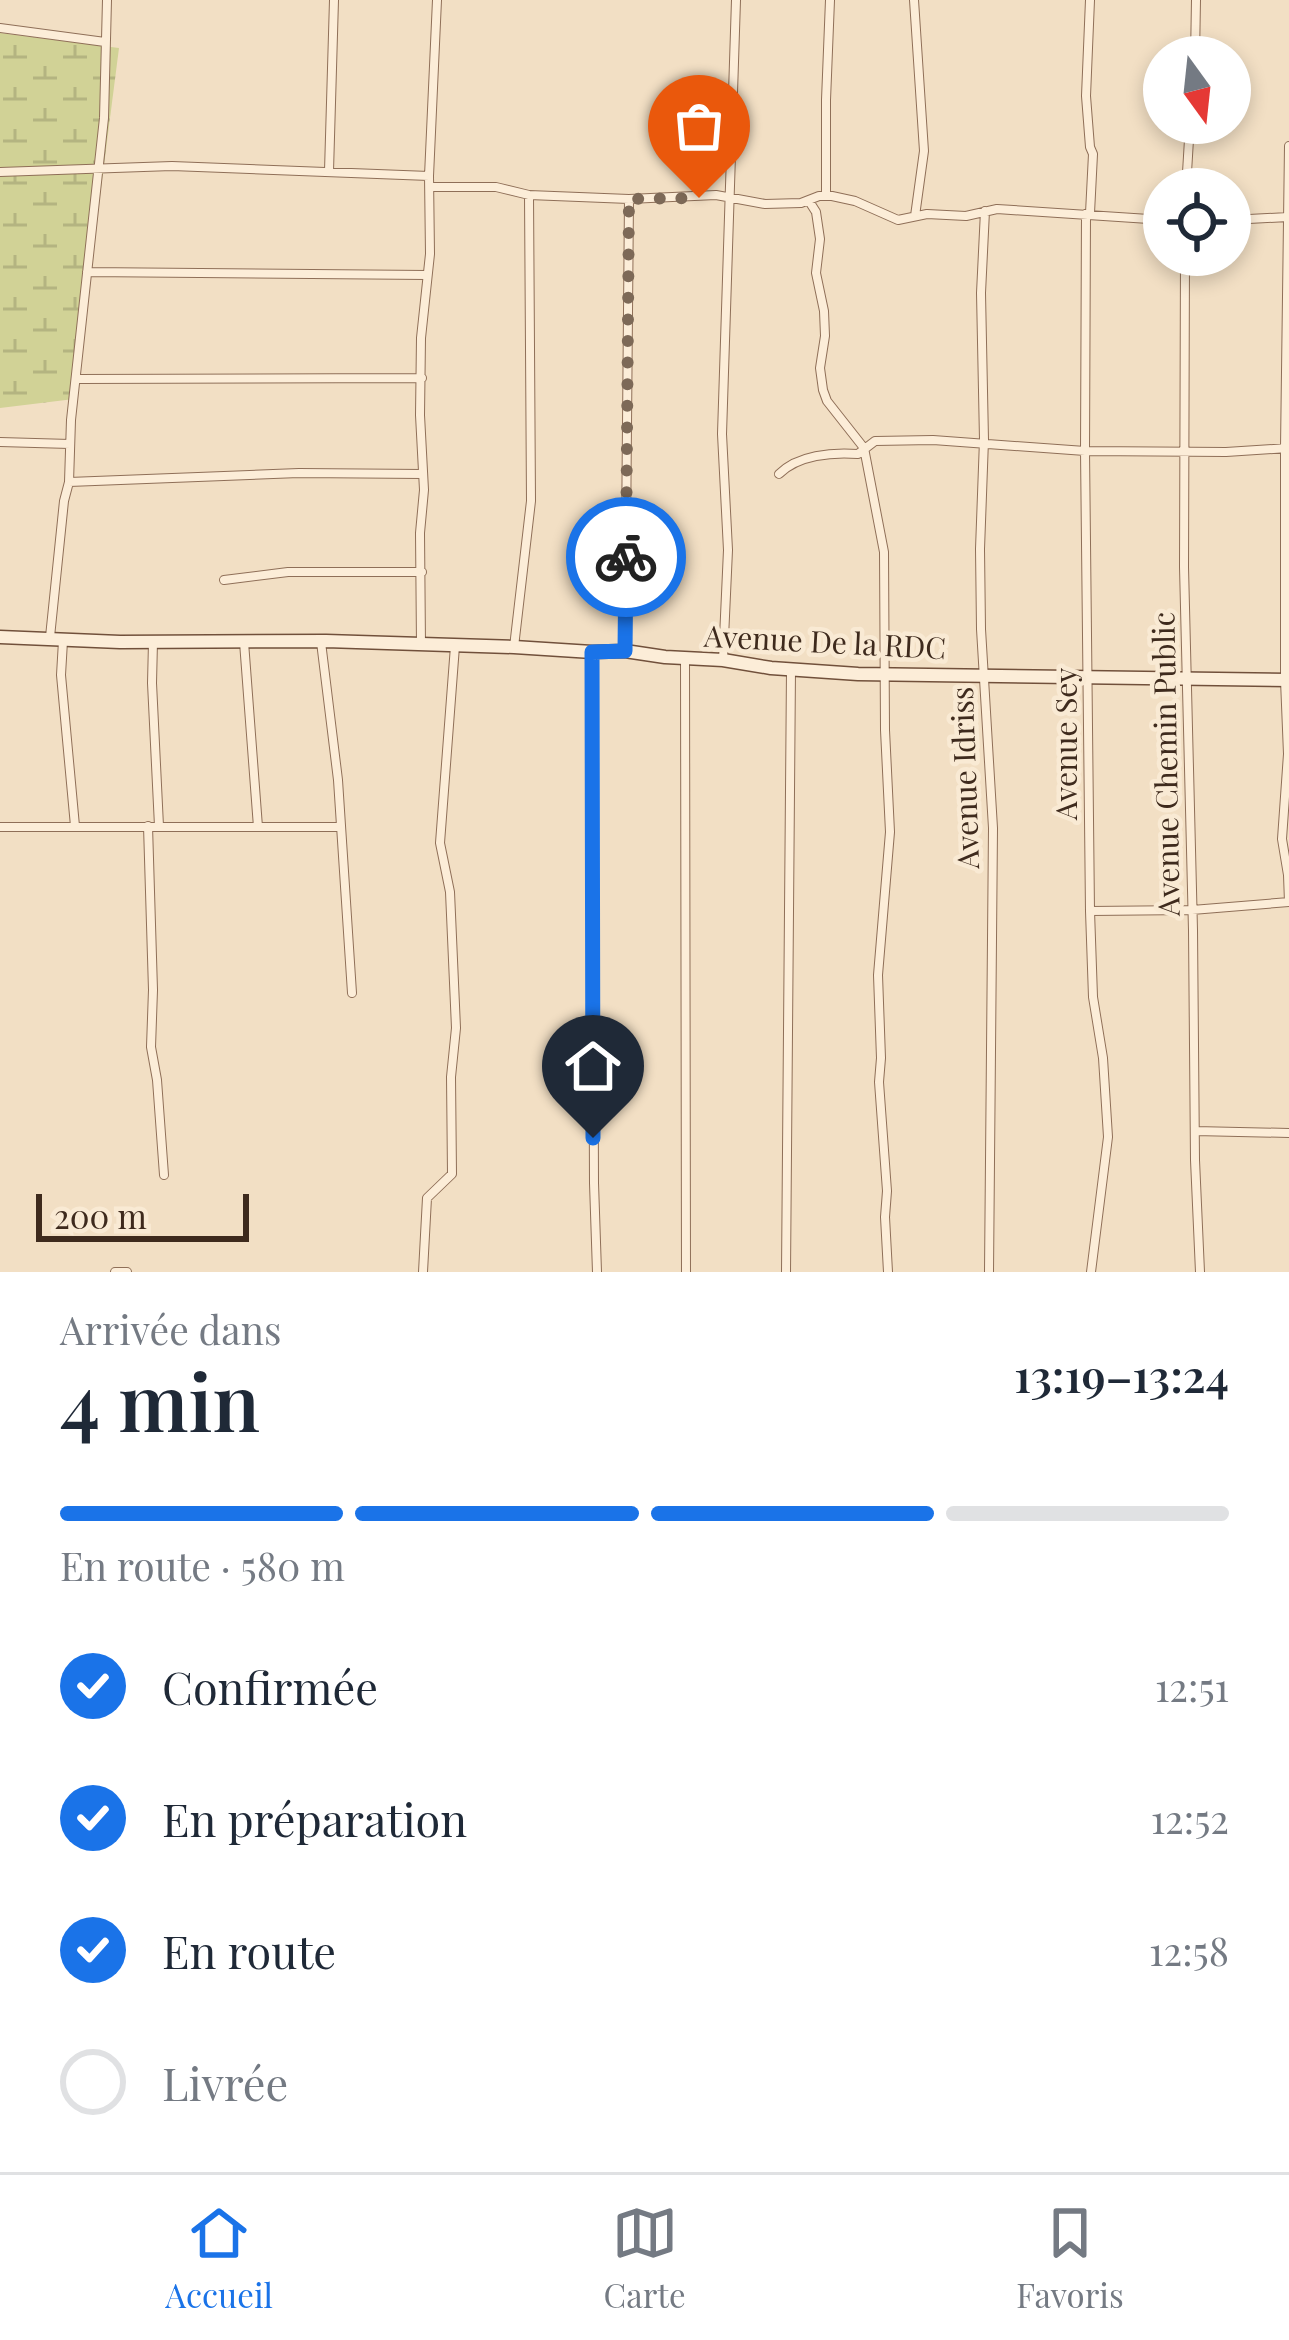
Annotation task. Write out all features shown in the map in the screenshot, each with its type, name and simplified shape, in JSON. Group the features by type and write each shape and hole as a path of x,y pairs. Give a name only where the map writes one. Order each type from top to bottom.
{"street":[{"path":"75,826 56,638 64,501 104,118 107,0"},
{"path":"329,171 334,0"},
{"path":"421,645 421,338 430,254 436,0"},
{"path":"723,660 728,550 722,434 736,0"},
{"path":"826,196 830,0"},
{"path":"914,0 924,152 915,216"},
{"name":"Avenue Sey","path":"1090,0 1086,96 1093,154 1085,451 1090,911 1108,1137 1091,1272"},
{"path":"1195,36 1196,0"},
{"path":"0,28 105,42"},
{"path":"1090,911 1192,910 1289,902 1282,839 1288,754 1289,146"},
{"path":"0,172 172,166 329,171 529,195 629,199 716,195 766,204 826,196 855,201 891,219 966,217 985,211 1143,218"},
{"path":"514,646 531,501 529,195"},
{"path":"625,651 629,199"},
{"path":"808,201 816,212 820,238 816,273 824,311 823,390 864,448 884,552 890,832 878,955 878,1082 888,1272"},
{"name":"Avenue Idriss","path":"985,211 980,549 993,828 989,1272"},
{"path":"1251,219 1288,217"},
{"path":"87,272 427,275"},
{"name":"Avenue Chemin Public","path":"1185,276 1184,567 1200,1272"},
{"path":"76,379 422,378"},
{"path":"779,474 787,466 830,452 858,454 875,441 957,441 1085,451 1287,448"},
{"path":"0,442 70,444"},
{"path":"69,482 299,473 423,474"},
{"path":"224,580 288,572 422,572"},
{"name":"Avenue De la RDC","path":"0,637 514,646 885,673 1287,680"},
{"path":"243,641 258,827"},
{"path":"320,641 341,827 352,993"},
{"path":"153,642 151,1047 164,1174"},
{"path":"423,1272 427,1198 452,1174 451,1076 456,1028 450,892 440,843 455,646"},
{"path":"592,652 597,1272"},
{"path":"685,658 686,1272"},
{"path":"786,1272 790,668"},
{"path":"0,827 341,827"},
{"path":"1196,1131 1289,1133"}],"green space":[{"path":"0,33 119,48 74,399 0,408"}],"way so far":[{"path":"626,557 629,199 699,198"}],"route":[{"path":"593,1138 592,652 625,651 626,557"}]}
